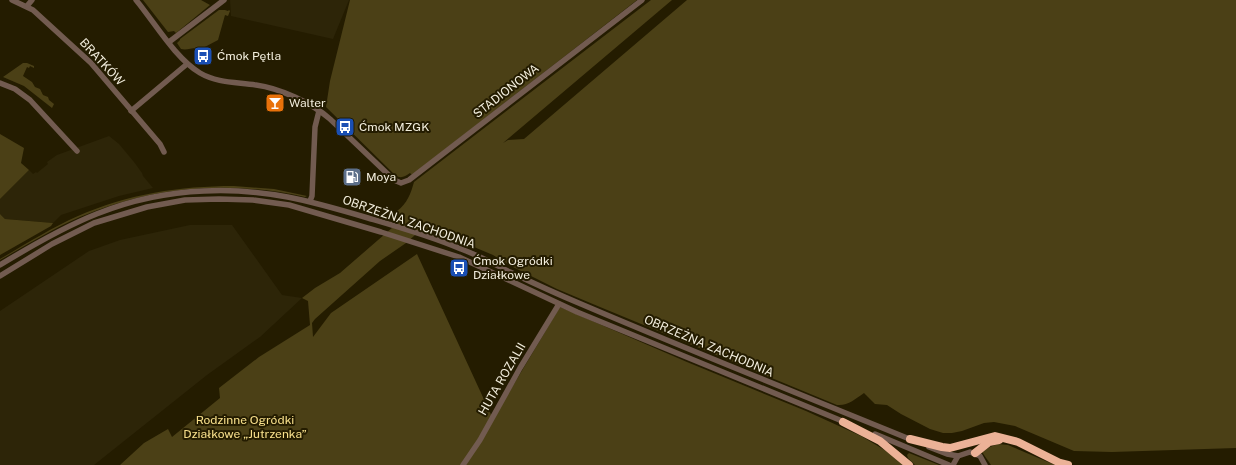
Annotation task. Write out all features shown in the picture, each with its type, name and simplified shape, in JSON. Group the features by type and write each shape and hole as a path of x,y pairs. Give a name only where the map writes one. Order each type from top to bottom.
{"highway":[{"path":"843,422 880,441 909,465"},
{"path":"910,439 950,448 995,436 1018,442 1060,463 1068,465"},
{"path":"975,453 989,442 1005,439"}],"street":[{"name":"BRATKÓW","path":"12,0 33,10 91,63 160,144 164,152"},
{"path":"27,6 32,0"},
{"name":"STADIONOWA","path":"136,0 187,64 200,73 214,79 262,86 272,89 320,111 398,182 406,182 409,180 642,0"},
{"path":"169,42 224,0"},
{"path":"132,111 187,64"},
{"path":"0,83 15,89 30,100 77,151"},
{"path":"310,201 312,196 315,127 320,111"},
{"name":"OBRZEŻNA ZACHODNIA","path":"0,266 48,236 91,215 146,199 184,192 230,190 274,194 310,201 388,224 462,249 580,303 703,356 947,454 958,456"},
{"name":"OBRZEŻNA ZACHODNIA","path":"0,276 52,244 94,223 147,207 185,200 234,199 278,203 313,211 459,257 559,304 706,366 949,465"},
{"name":"HUTA ROZALII","path":"463,465 480,440 520,368 559,304"},
{"path":"953,465 958,456 967,452 975,453 980,456 985,465"}],"shaded area":[{"path":"230,0 349,0 333,39 231,16"},
{"path":"109,136 119,144 153,188 119,196 61,215 53,223 5,219 0,214 0,199 29,170 33,174 36,172 37,173 48,164 47,162 57,155"},
{"path":"190,225 232,225 282,295 302,298 260,337 207,375 94,465 0,465 0,311 89,251 120,240"}],"green space":[{"path":"143,0 201,0 210,5 176,33 174,31 168,32"},
{"path":"350,0 637,0 412,175 410,173 401,177 395,175 326,107 330,81"},
{"name":"Rodzinne Ogródki Działkowe „Jutrzenka”","path":"651,0 672,0 503,143 508,140 524,139 687,0 1236,0 1236,448 1112,452 1074,451 1015,426 994,422 984,423 962,431 943,433 930,429 887,405 875,404 864,393 848,403 837,405 557,289 511,266 493,255 443,234 423,228 406,243 380,261 315,319 312,323 313,337 331,313 417,254 493,419 560,307 687,362 806,411 861,436 893,455 905,465 120,465 144,443 168,429 172,437 220,398 219,388 259,357 310,325 308,301 302,298 315,288 340,273 400,221 389,217 406,202 414,182"},
{"path":"219,10 230,11 228,16 225,15 218,40 201,49 181,49 177,43 180,39"},
{"path":"23,63 34,66 34,68 30,66 29,68 27,67 23,76 32,82 35,87 40,89 43,95 48,97 54,104 52,108 24,86 3,77"},
{"path":"0,134 24,148 21,163 29,170 0,199"},
{"path":"214,186 274,189 307,196 305,197 248,189 219,188 191,189 134,198 80,217 0,260 39,236 97,208 135,197 154,193"},
{"path":"0,214 5,219 53,223 51,226 0,255"},
{"path":"998,444 1008,445 1055,465 991,465 982,452"},
{"path":"909,453 939,465 915,465 908,458 907,455"}],"place":[{"name":"Ćmok Pętla","path":"203,56"},
{"name":"Walter","path":"275,103"},
{"name":"Ćmok MZGK","path":"345,127"},
{"name":"Moya","path":"352,177"},
{"name":"Ćmok Ogródki Działkowe","path":"459,268"}]}
